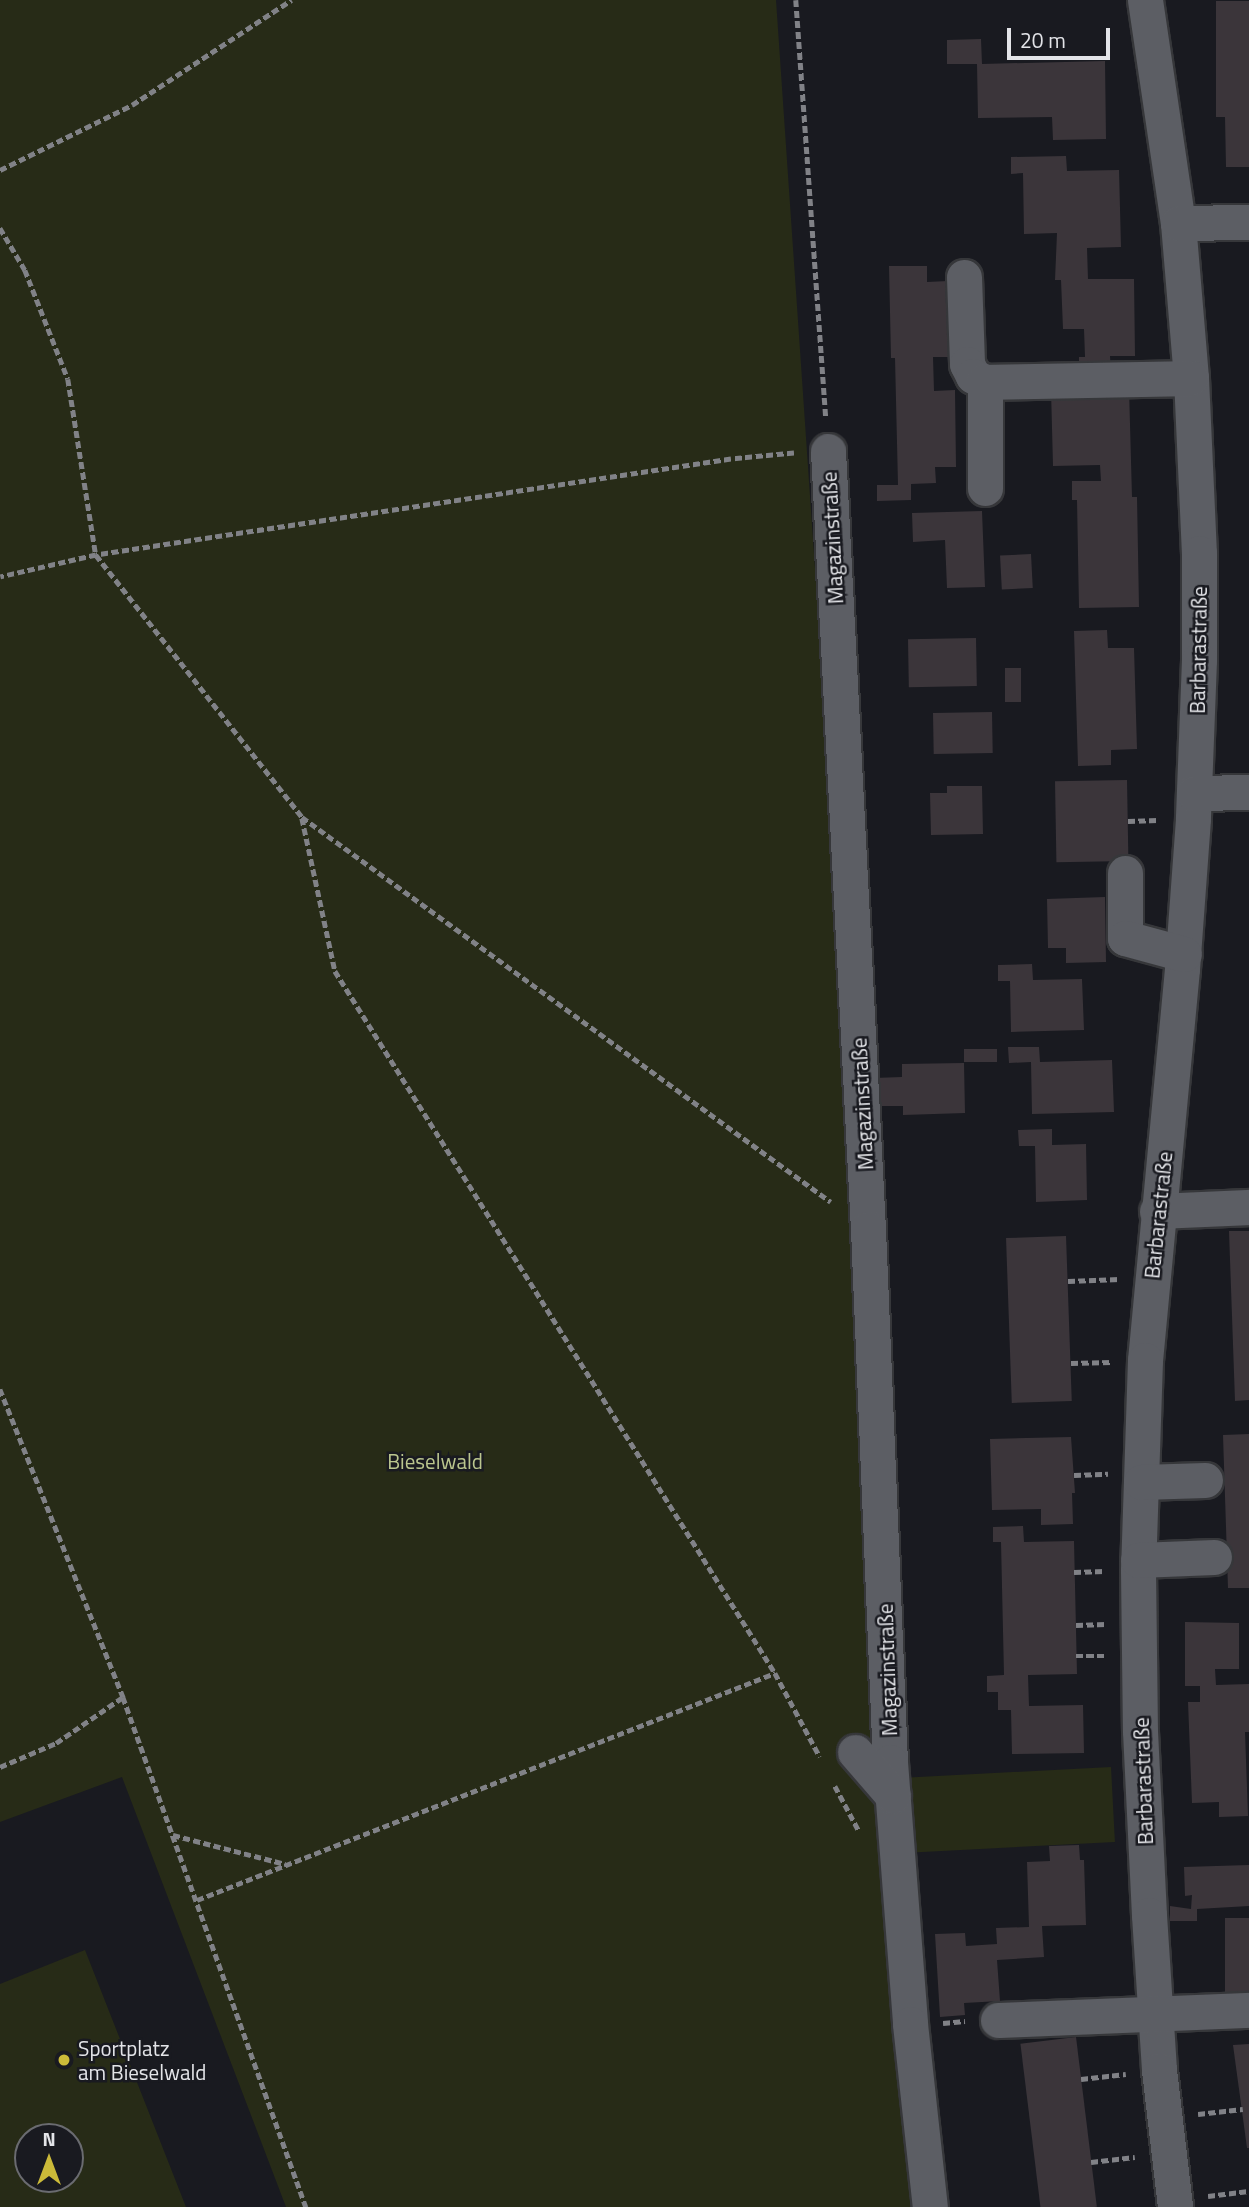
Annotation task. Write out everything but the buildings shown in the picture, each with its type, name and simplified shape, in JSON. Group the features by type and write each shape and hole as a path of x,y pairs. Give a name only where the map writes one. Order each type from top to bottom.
{"street":[{"name":"Barbarastraße","path":"1144,0 1178,223 1191,377 1199,553 1194,793 1184,954 1144,1360 1138,1560 1140,1731 1155,2013 1175,2207"},
{"path":"1178,223 1249,222"},
{"path":"964,277 967,364 973,376 985,382 1191,377"},
{"path":"985,382 985,488"},
{"name":"Magazinstraße","path":"828,451 868,1229 893,1796 910,2024 930,2207"},
{"path":"1194,793 1249,792"},
{"path":"1125,873 1125,938 1184,954"},
{"path":"1157,1211 1249,1207"},
{"path":"1140,1482 1205,1480"},
{"path":"1138,1560 1214,1557"},
{"path":"841,1761 893,1796"},
{"path":"998,2020 1249,2010"}],"path":[{"path":"0,170 132,105 291,0"},
{"name":"Magazinstraße","path":"796,0 828,451"},
{"path":"0,228 25,270 68,379 96,555 302,817 868,1229"},
{"path":"0,577 96,555 731,459 828,451"},
{"path":"302,817 335,971 775,1673 841,1761"},
{"path":"1068,1281 1152,1277"},
{"path":"0,1389 123,1697 306,2207"},
{"path":"197,1900 775,1673"},
{"path":"0,1767 56,1743 123,1697"},
{"path":"832,1781 864,1841"},
{"path":"173,1835 286,1865"},
{"path":"910,2024 998,2020"},
{"path":"1081,2079 1159,2070"},
{"path":"1165,2118 1242,2109"},
{"path":"1091,2162 1169,2154"}],"green space":[{"name":"Bieselwald","path":"0,0 776,0 850,1079 904,2113 912,2207 286,2207 122,1777 0,1822"},
{"path":"1111,1767 1115,1842 908,1853 904,1778"},
{"name":"Sportplatz am Bieselwald","path":"85,1950 186,2207 0,2207 0,1984"}],"place":[{"name":"Sportplatz am Bieselwald","path":"64,2060"}]}
